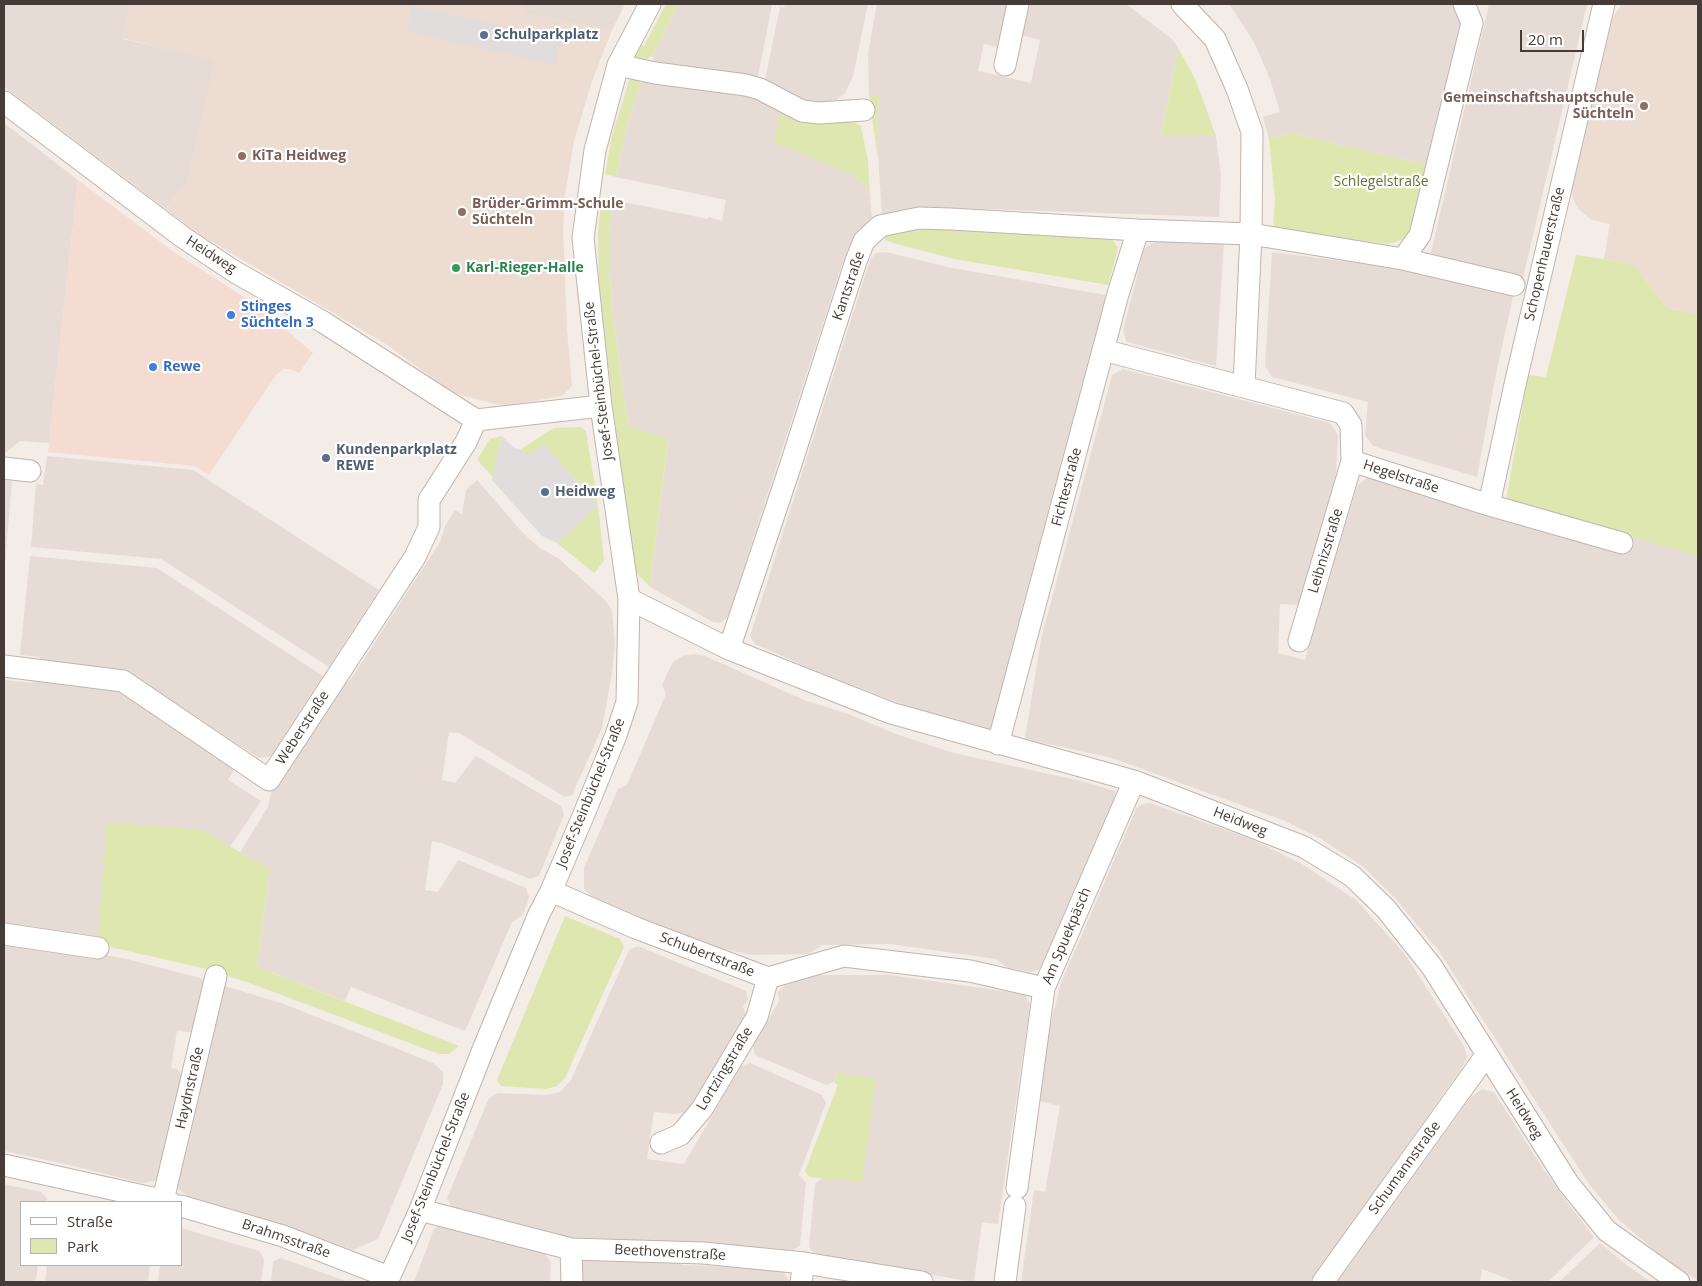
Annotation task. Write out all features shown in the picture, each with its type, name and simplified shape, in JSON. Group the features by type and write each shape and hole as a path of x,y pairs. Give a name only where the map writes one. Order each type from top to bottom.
{"street":[{"name":"Josef-Steinbüchel-Straße","path":"388,1280 420,1210 484,1047 612,744 627,702 629,599 601,406 584,238 595,150 618,66 650,4"},
{"path":"1005,65 1018,4"},
{"path":"1182,4 1215,39 1237,89 1252,132 1251,234 1244,386"},
{"path":"1403,259 1420,235 1472,23 1464,4"},
{"name":"Schopenhauerstraße","path":"1488,505 1604,4"},
{"path":"618,66 746,85 760,89 802,111 819,113 864,110"},
{"name":"Heidweg","path":"4,102 184,238 236,272 323,322 476,420"},
{"name":"Kantstraße","path":"729,649 856,261 864,241 880,226 919,218 1251,234 1403,259 1514,285"},
{"name":"Fichtestraße","path":"998,744 1103,350 1138,230"},
{"name":"Hegelstraße","path":"1103,350 1343,413 1351,425 1352,461 1488,505 1622,543"},
{"path":"476,420 601,406"},
{"name":"Weberstraße","path":"4,666 123,681 269,780 415,557 429,527 430,500 466,442 476,420"},
{"name":"Leibnizstraße","path":"1299,641 1352,461"},
{"path":"4,468 30,471"},
{"name":"Heidweg","path":"629,599 729,649 891,713 1134,781 1304,846 1352,876 1386,909 1432,967 1568,1183 1607,1231 1679,1282"},
{"name":"Am Spuekpäsch","path":"1005,1282 1044,988 1134,781"},
{"name":"Schubertstraße","path":"551,891 636,928 768,978 844,956 970,971 1044,988"},
{"path":"4,934 98,948"},
{"name":"Haydnstraße","path":"171,1201 216,976"},
{"name":"Lortzingstraße","path":"661,1143 680,1135 702,1109 757,1017 768,978"},
{"name":"Schumannstraße","path":"1323,1282 1487,1054"},
{"name":"Brahmsstraße","path":"4,1165 162,1201"},
{"name":"Brahmsstraße","path":"182,1206 283,1236 388,1280"},
{"name":"Beethovenstraße","path":"420,1210 571,1249 703,1253 802,1272 922,1282"},
{"path":"571,1249 572,1282"}],"shaded area":[{"path":"4,4 130,4 123,39 215,60 188,181 166,209 4,87"},
{"name":"Brüder-Grimm-Schule Süchteln","path":"130,4 525,4 526,13 612,30 592,81 574,141 565,194 563,230 567,330 572,386 562,396 503,406 454,393 383,342 202,236 166,209 188,181 214,61 123,38"},
{"path":"525,4 625,4 612,30 525,13"},
{"path":"678,4 772,4 757,82 654,64 653,55"},
{"path":"785,4 868,4 853,76 845,93 832,104 814,107 764,85 780,7 784,8"},
{"path":"877,4 1012,4 1003,48 984,44 978,71 1031,83 1040,40 1021,35 1027,4 1126,4 1172,39 1177,46 1177,55 1161,136 1216,136 1221,176 1219,217 914,207 882,217 877,138 879,96 869,96 868,53"},
{"path":"1229,4 1457,4 1460,25 1428,165 1290,133 1269,139 1263,117 1280,112 1270,79 1254,42"},
{"path":"1489,4 1587,4 1523,278 1430,257"},
{"name":"Gemeinschaftshauptschule Süchteln","path":"1622,4 1698,4 1698,314 1667,308 1634,265 1604,259 1610,224 1590,219 1577,207 1573,198 1572,188 1609,24"},
{"name":"Schulparkplatz","path":"412,6 561,40 556,65 407,31"},
{"path":"645,79 738,88 781,106 775,142 855,176 866,185 870,197 872,219 858,231 842,265 728,616 721,623 713,622 650,587 668,440 628,426 613,314 609,267 609,232 613,200 722,221 726,200 616,177 628,121 641,82"},
{"path":"4,123 78,180 49,443 20,441 4,454"},
{"path":"78,180 174,252 258,306 313,353 299,373 290,369 284,369 276,375 209,475 195,466 48,452"},
{"path":"1157,240 1224,242 1216,366 1126,341 1123,330 1144,249"},
{"path":"886,252 952,268 1106,295 1016,632 998,719 993,728 985,731 931,715 816,671 755,644 750,636 870,260 876,253"},
{"path":"1272,252 1427,272 1514,292 1496,374 1477,477 1373,446 1365,435 1368,402 1272,377 1265,366"},
{"path":"1123,369 1330,423 1338,435 1335,489 1299,605 1280,604 1278,653 1305,660 1357,486 1368,477 1501,516 1629,536 1698,556 1698,1281 1658,1253 1619,1220 1589,1184 1438,950 1394,897 1365,868 1321,839 1285,821 1112,758 1025,739 1041,639 1112,375"},
{"name":"Heidweg","path":"502,436 514,448 521,449 527,456 544,444 598,505 557,543 542,536 492,480"},
{"path":"47,456 193,470 379,590 329,667 161,559 31,547 36,484 43,485"},
{"path":"4,480 12,481 4,574"},
{"path":"477,480 523,533 541,549 558,558 605,600 612,610 615,645 602,728 572,795 565,797 459,733 449,732 442,780 455,783 476,756 561,806 564,815 539,876 530,879 442,843 432,841 425,890 438,892 458,860 526,888 529,897 523,915 512,922 465,1031 351,987 345,1001 257,967 270,869 240,852 268,807 272,789 337,689 351,679 440,542 445,526 455,510 462,514 466,490"},
{"path":"30,556 157,568 323,676 271,756 259,758 129,674 115,669 40,661 40,657 20,655"},
{"path":"694,654 705,656 804,700 954,753 1081,781 1115,791 1115,802 1042,968 1032,972 1008,968 996,959 890,944 823,945 808,954 752,955 704,945 598,903 584,889 584,868 618,789 627,785 666,694 662,685 673,662 683,656"},
{"path":"4,680 33,683 34,680 108,687 124,693 236,766 228,780 261,801 230,847 201,830 97,944 4,928"},
{"path":"1150,803 1251,839 1302,864 1356,900 1404,953 1464,1046 1467,1058 1463,1066 1310,1282 1021,1282 1034,1190 1045,1192 1060,1106 1039,1101 1048,1034 1061,983 1136,809 1142,804"},
{"path":"4,940 48,945 127,959 204,979 209,987 199,1034 177,1030 171,1068 177,1069 183,1076 162,1172 155,1181 142,1183 4,1151"},
{"path":"638,946 746,991 748,999 743,1007 746,1015 694,1104 686,1112 675,1114 654,1112 647,1159 684,1164 741,1066 750,1063 822,1095 826,1103 799,1175 806,1183 800,1245 793,1251 772,1248 567,1238 453,1209 447,1198 489,1098 498,1093 546,1095 560,1092 571,1080 629,950"},
{"path":"808,975 889,975 1025,994 1030,1005 998,1224 982,1222 974,1282 815,1255 809,1247 815,1184 822,1178 862,1182 837,1073 834,1082 826,1085 755,1055 753,1046 779,1001 778,992 791,980"},
{"path":"225,986 284,1004 433,1063 443,1072 443,1084 378,1239 353,1250 289,1227 188,1196 178,1189 177,1178 218,990"},
{"path":"1482,1089 1494,1092 1544,1170 1594,1237 1548,1282 1516,1282 1482,1269 1480,1282 1335,1282 1343,1274 1471,1097"},
{"path":"4,1184 41,1192 47,1199 46,1201 20,1201 20,1266 38,1266 36,1279 32,1282 4,1282"},
{"path":"446,1223 545,1254 551,1262 550,1282 414,1282 434,1229"},
{"path":"182,1228 259,1251 264,1259 261,1282 158,1282 160,1266 182,1266"},
{"path":"1600,1243 1628,1266 1651,1282 1559,1282"},
{"path":"590,1256 682,1260 681,1265 736,1267 783,1272 790,1282 582,1282 583,1261"},
{"path":"280,1258 349,1282 271,1282 273,1262"},
{"path":"47,1266 150,1266 148,1282 45,1282"}],"green space":[{"path":"666,4 678,4 653,55 644,61 633,56 639,44 644,46"},
{"path":"1177,46 1196,81 1216,136 1161,136 1177,55"},
{"path":"637,75 641,82 628,121 616,177 605,174 612,135 630,78"},
{"path":"879,95 877,138 878,160 869,96"},
{"path":"781,106 803,114 856,123 861,126 868,161 870,197 866,185 855,176 774,142"},
{"name":"Schlegelstraße","path":"1290,133 1428,165 1415,225 1405,239 1388,244 1273,229 1275,200 1269,139"},
{"path":"601,200 613,200 609,232 609,267 613,314 628,426 668,439 650,587 635,571 614,416 599,288 598,233"},
{"path":"940,228 1111,237 1118,248 1108,285 954,259 885,240 885,236 906,229"},
{"path":"1576,255 1634,265 1667,308 1698,314 1698,556 1506,501 1528,375 1546,377"},
{"path":"581,427 586,431 598,505 544,444 527,456 521,449 554,428"},
{"path":"502,436 493,477 477,460 490,439"},
{"path":"598,505 604,561 594,573 557,543"},
{"path":"107,822 201,830 270,869 257,967 459,1046 449,1054 439,1054 207,969 97,944"},
{"path":"565,916 620,939 624,947 565,1078 557,1086 546,1089 501,1086 497,1080"},
{"path":"837,1073 876,1078 862,1182 809,1177 805,1171 838,1085 834,1082"}],"place":[{"name":"Schulparkplatz","path":"484,35"},
{"name":"Gemeinschaftshauptschule Süchteln","path":"1644,106"},
{"name":"KiTa Heidweg","path":"242,156"},
{"name":"Brüder-Grimm-Schule Süchteln","path":"462,212"},
{"name":"Karl-Rieger-Halle","path":"456,268"},
{"name":"Stinges Süchteln 3","path":"231,315"},
{"name":"Rewe","path":"153,367"},
{"name":"Kundenparkplatz REWE","path":"326,458"},
{"name":"Heidweg","path":"545,492"}]}
